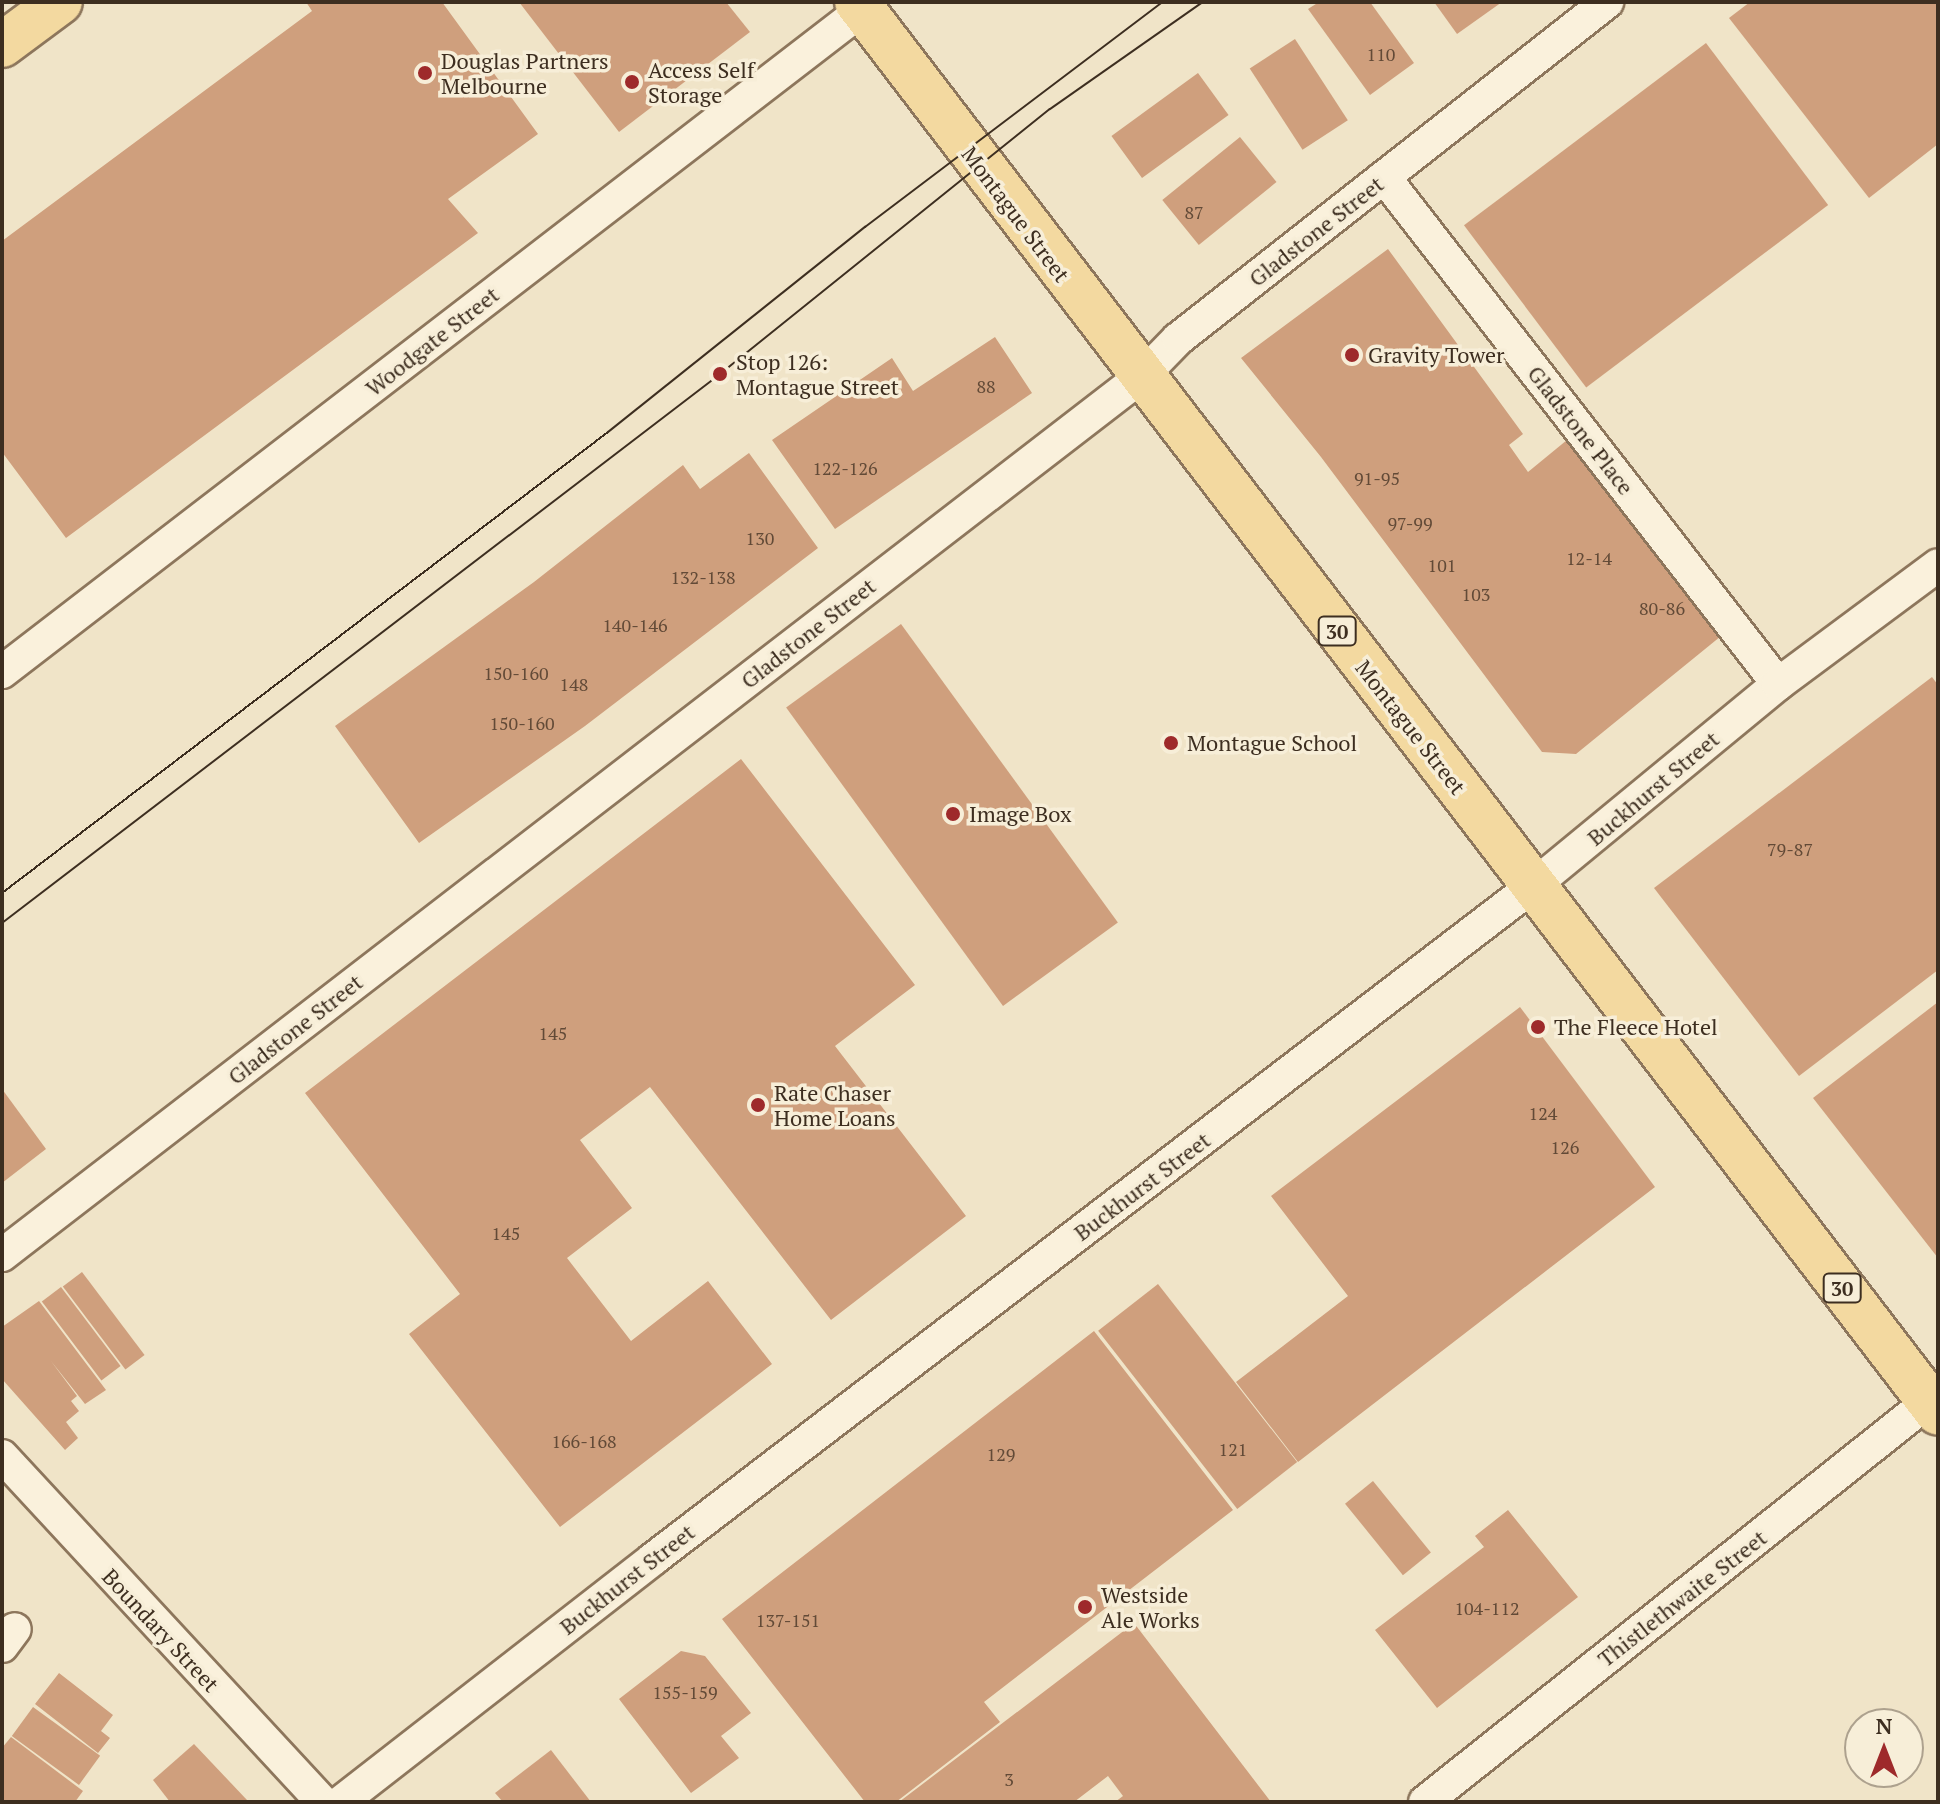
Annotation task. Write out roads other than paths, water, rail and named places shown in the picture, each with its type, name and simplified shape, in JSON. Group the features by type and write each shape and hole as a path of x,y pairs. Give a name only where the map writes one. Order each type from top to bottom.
{"main road":[{"path":"2,45 60,2"},
{"name":"Montague Street","path":"859,6 1533,886 1935,1403"}],"street":[{"name":"Gladstone Street","path":"2,1255 1142,376 1178,339 1607,2"},
{"name":"Woodgate Street","path":"2,672 859,6"},
{"name":"Gladstone Place","path":"1384,177 1778,684"},
{"name":"Buckhurst Street","path":"341,1802 665,1549 1533,886 1778,684 1938,565"},
{"name":"Thistlethwaite Street","path":"1425,1802 1935,1403"},
{"name":"Boundary Street","path":"2,1456 322,1802"}],"tram line":[{"path":"2,893 608,432 865,227 1163,2"},
{"path":"2,923 720,374 1050,109 1203,2"}],"place":[{"name":"Douglas Partners Melbourne","path":"425,73"},
{"name":"Access Self Storage","path":"632,82"},
{"name":"Gravity Tower","path":"1352,355"},
{"name":"Stop 126: Montague Street","path":"720,374"},
{"name":"Montague School","path":"1171,743"},
{"name":"Image Box","path":"953,814"},
{"name":"The Fleece Hotel","path":"1538,1027"},
{"name":"Rate Chaser Home Loans","path":"758,1105"},
{"name":"Westside Ale Works","path":"1085,1607"}]}
